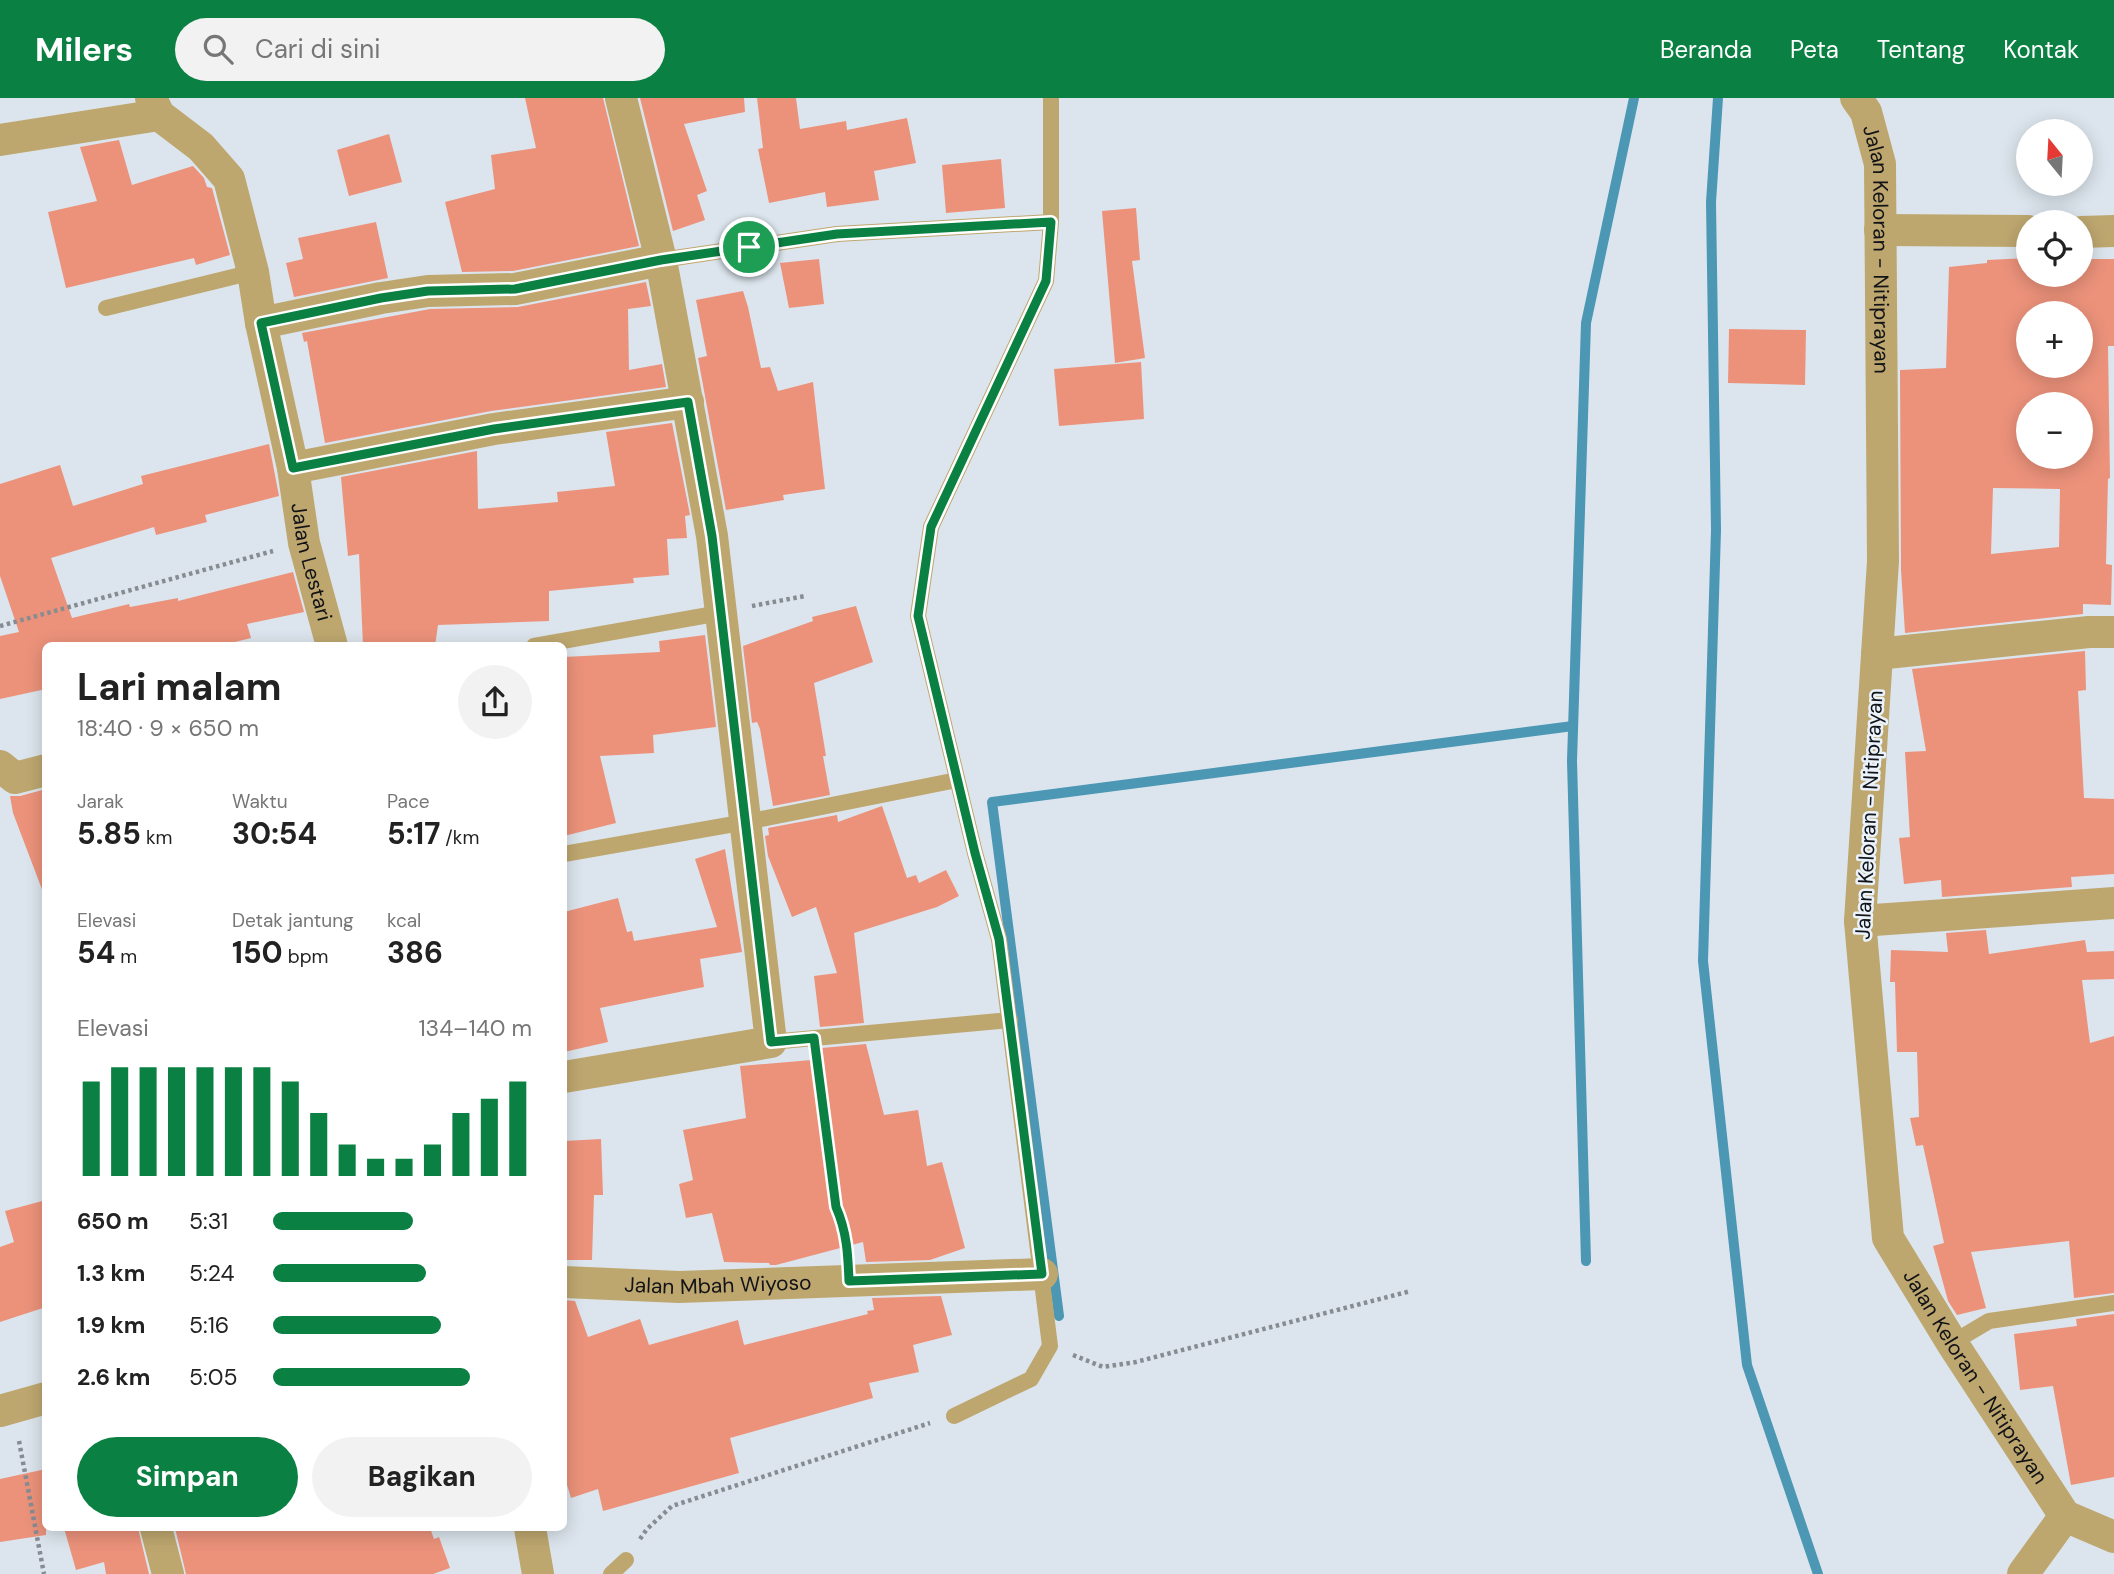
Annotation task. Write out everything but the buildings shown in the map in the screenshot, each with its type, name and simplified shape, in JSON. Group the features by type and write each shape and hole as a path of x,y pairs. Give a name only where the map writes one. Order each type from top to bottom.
{"street":[{"path":"567,1076 771,1042 712,536 661,260 621,98"},
{"name":"Jalan Keloran - Nitiprayan","path":"1856,98 1866,113 1880,164 1883,561 1860,921 1888,1238 2064,1516"},
{"path":"0,140 155,107"},
{"name":"Jalan Lestari","path":"155,107 201,147 229,179 253,272 261,323 293,468 304,543 331,642"},
{"path":"1880,230 2016,232"},
{"path":"2093,231 2114,230"},
{"path":"261,323 381,298 428,291 515,289 661,260"},
{"path":"293,468 494,429 688,402"},
{"path":"1877,654 2089,632 2114,632"},
{"path":"0,766 15,778 42,771"},
{"path":"1860,921 2114,903"},
{"name":"Jalan Mbah Wiyoso","path":"567,1282 679,1287 1042,1274"},
{"path":"6,1410 42,1399"},
{"path":"2023,1574 2064,1516 2114,1536"},
{"path":"157,1531 168,1574"},
{"path":"531,1531 538,1574"}],"lane":[{"path":"954,1416 1031,1379 1050,1346 999,939 918,616 931,527 1046,281 1051,222 1051,98"},
{"path":"661,260 837,234 1051,222"},
{"path":"106,308 253,272"},
{"path":"557,642 720,613"},
{"path":"567,853 957,780"},
{"path":"771,1042 1010,1020"},
{"path":"1952,1343 1989,1321 2114,1303"},
{"path":"611,1574 626,1560"}],"path":[{"path":"0,626 304,543"},
{"path":"720,613 805,596"},
{"path":"814,1038 836,1207 845,1226 847,1239 849,1281"},
{"path":"1050,1346 1103,1367 1136,1362 1411,1292"},
{"path":"6,1410 44,1574"},
{"path":"626,1560 646,1529 671,1506 954,1416"}],"waterway":[{"path":"1586,1261 1572,761 1586,323 1634,98"},
{"path":"1718,98 1711,202 1716,530 1703,961 1747,1365 1818,1574"},
{"path":"1059,1316 992,802 1573,726"}],"route":[{"path":"1051,222 1046,281 931,527 918,616 975,853 999,939 1042,1274 849,1281 847,1239 845,1226 836,1207 814,1038 771,1042 712,536 688,402 494,429 293,468 261,323 381,298 428,291 515,289 661,260 749,247 837,234 1051,222"}]}
